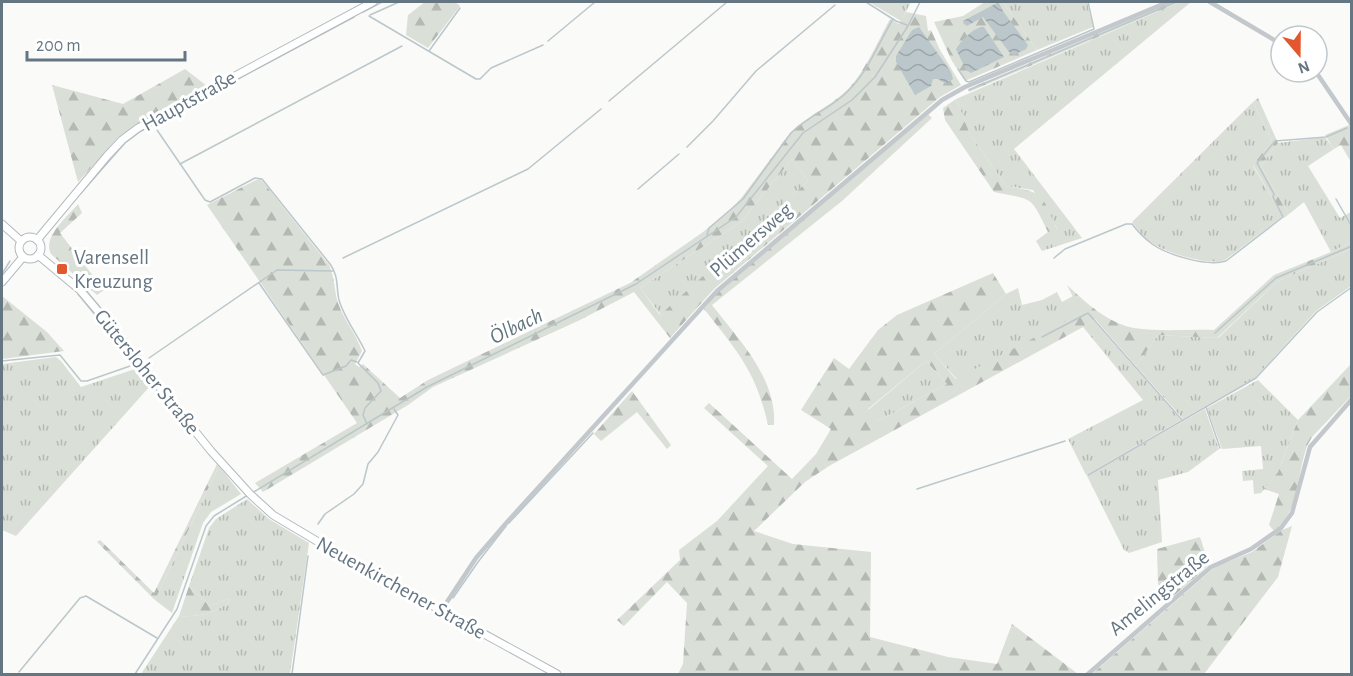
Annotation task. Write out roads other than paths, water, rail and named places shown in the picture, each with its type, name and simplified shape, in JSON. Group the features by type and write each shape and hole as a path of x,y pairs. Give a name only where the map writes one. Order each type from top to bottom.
{"main road":[{"name":"Hauptstraße","path":"37,240 107,156 122,140 138,128 373,2"},
{"path":"2,224 21,241"},
{"path":"29,237 37,240 40,249 38,255 31,259 23,257 19,249 21,241 29,237"},
{"name":"Gütersloher Straße","path":"38,255 74,285 97,310 211,451 250,494"},
{"path":"2,282 23,257"},
{"name":"Neuenkirchener Straße","path":"250,494 287,525 557,675"}],"street":[{"name":"Plümersweg","path":"441,611 476,558 717,291 942,100 965,87 1168,2"},
{"path":"1210,2 1269,37"},
{"path":"1324,84 1352,126"},
{"name":"Amelingstraße","path":"1088,675 1210,567 1251,549 1281,528 1292,513 1310,447 1352,399"}],"water":[{"path":"997,3 1028,45 1026,49 1014,55 1009,52 983,17 967,26 963,21"},
{"path":"919,27 951,72 953,79 946,84 933,79 931,86 915,95 896,62 896,56 912,30"},
{"path":"984,27 1004,57 971,73 966,70 956,49 967,36"}],"waterway":[{"path":"363,12 382,2"},
{"path":"370,15 399,2"},
{"path":"548,41 595,2"},
{"path":"609,101 727,2"},
{"path":"866,2 896,21 907,25"},
{"name":"Ölbach","path":"252,493 427,387 636,284 736,217 803,133 852,100 875,77 908,26 920,2"},
{"path":"958,69 969,82 1094,29 1088,2"},
{"path":"969,90 1176,2"},
{"path":"687,147 756,71 835,5"},
{"path":"429,51 460,8"},
{"path":"369,16 476,79 480,79 491,68 543,45"},
{"path":"81,193 125,143 141,131 354,17"},
{"path":"707,235 709,228 743,199 791,133 842,97 855,83 893,19"},
{"path":"180,164 402,46"},
{"path":"343,258 528,169 601,109"},
{"path":"1054,258 1065,249 1126,224 1132,224 1149,242 1168,252 1198,261 1226,261 1283,217 1273,197 1274,194 1257,163 1275,141 1326,137 1347,128"},
{"path":"157,130 205,200 210,202 255,178 262,179 333,268 341,307 365,351 358,363 378,383 381,391 365,408 363,415 367,424"},
{"path":"638,189 679,154"},
{"path":"1336,199 1352,227"},
{"path":"1215,333 1276,278 1352,246"},
{"path":"2,274 10,261"},
{"path":"149,358 277,270 333,271"},
{"path":"259,283 323,375 346,366 351,360 357,362"},
{"path":"1088,475 1256,378 1317,312 1352,287"},
{"path":"84,288 143,359"},
{"path":"78,294 133,361"},
{"path":"1042,337 1088,313 1182,420"},
{"path":"2,361 60,355 81,381 133,365"},
{"path":"1206,407 1220,448"},
{"path":"318,524 325,514 354,494 363,484 368,464 378,452 398,415 394,409"},
{"path":"509,523 593,433"},
{"path":"917,489 1065,441"},
{"name":"Ölbach","path":"135,674 177,609 206,526 214,516 248,495"},
{"path":"453,598 506,526"},
{"path":"292,674 308,556"},
{"path":"19,672 80,598 86,596 157,638"}],"place":[{"name":"Varensell Kreuzung","path":"62,269"}]}
